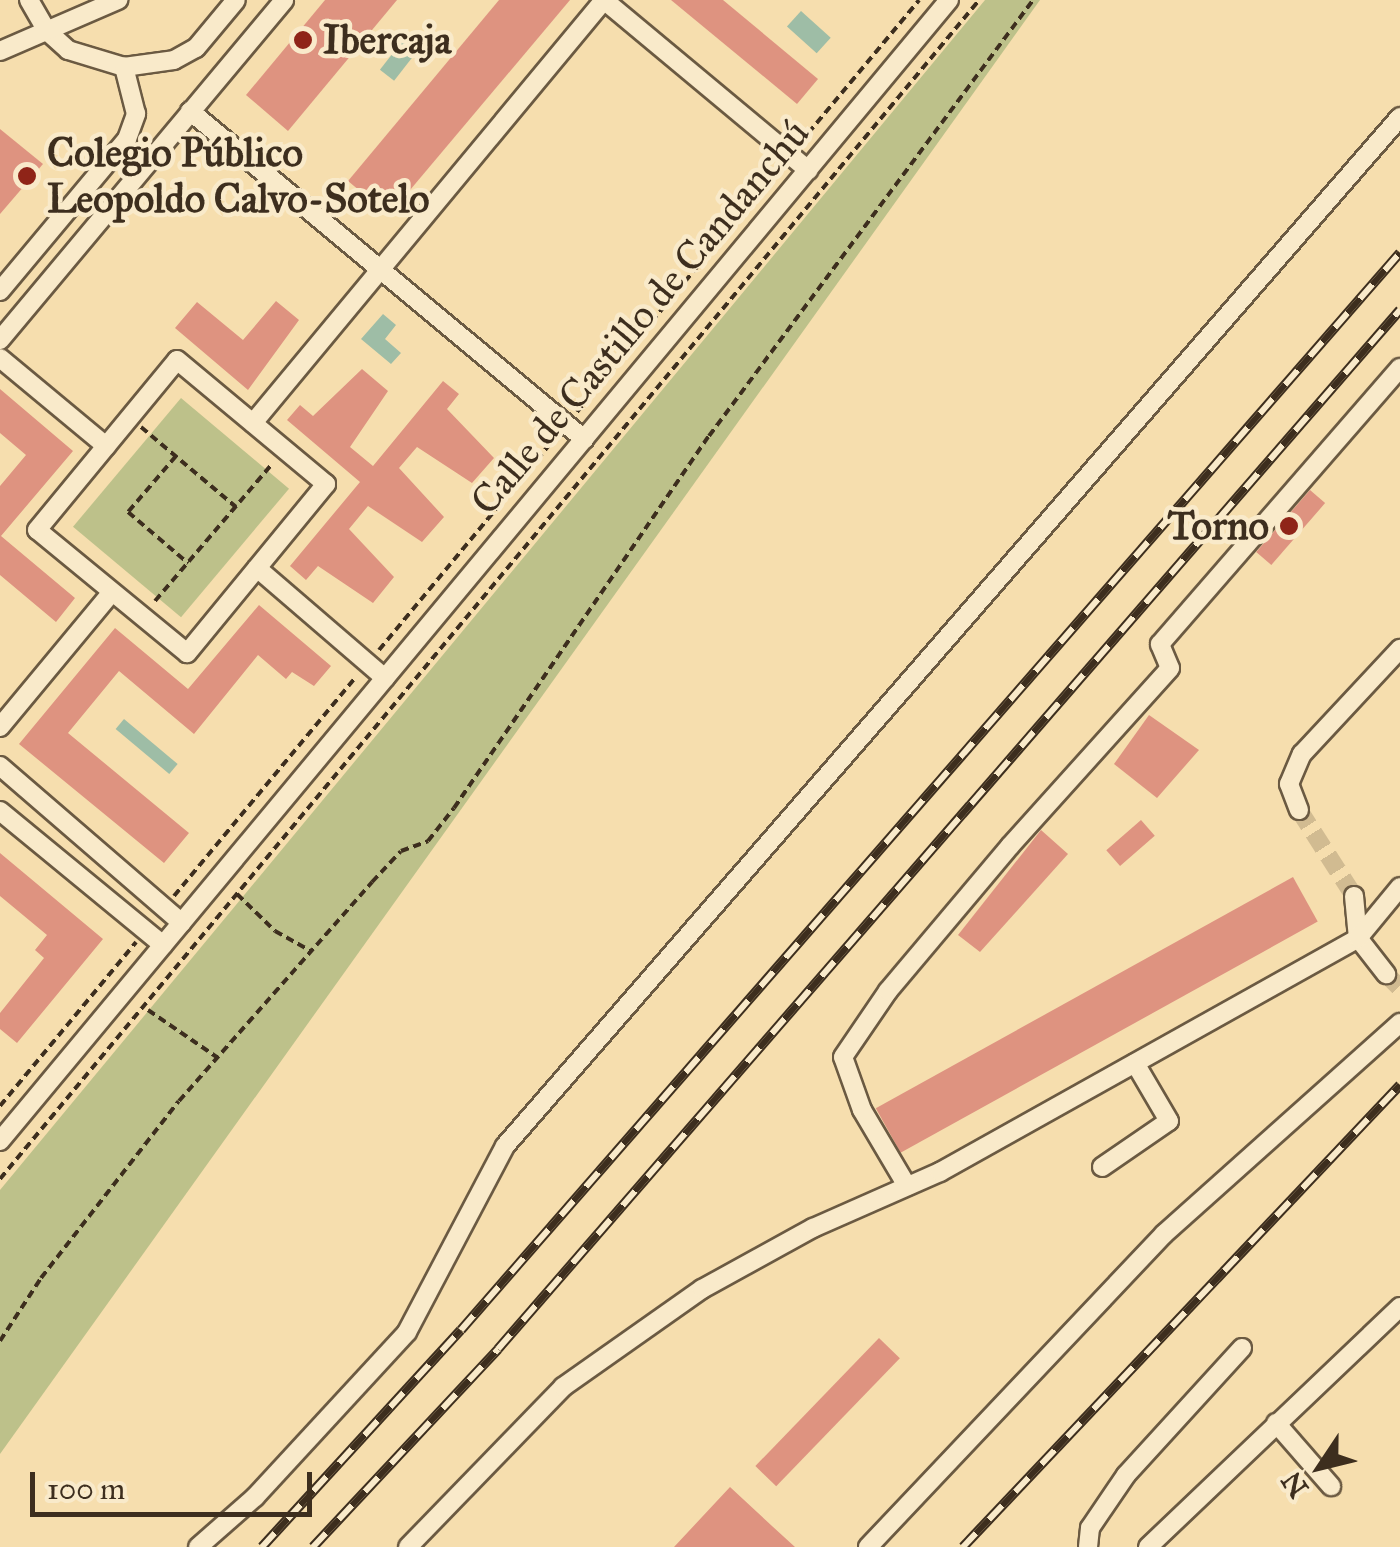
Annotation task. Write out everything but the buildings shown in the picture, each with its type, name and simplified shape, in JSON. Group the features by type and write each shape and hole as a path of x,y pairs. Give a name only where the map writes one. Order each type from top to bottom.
{"street":[{"path":"29,0 46,30 68,50 124,67 174,60 232,8"},
{"path":"0,51 118,0"},
{"path":"0,340 284,0"},
{"path":"252,423 604,0 808,170"},
{"name":"Calle de Castillo de Candanchú","path":"0,1141 948,0"},
{"path":"190,110 226,49 232,8"},
{"path":"0,291 127,139 136,114 124,67"},
{"path":"190,110 584,439"},
{"path":"198,1547 255,1497 407,1332 505,1146 1400,116"},
{"path":"0,358 106,446"},
{"path":"177,360 252,423 326,484 187,653 38,530 177,360"},
{"path":"907,1186 862,1110 843,1057 888,990 1010,846 1170,668 1160,644 1400,368"},
{"path":"257,568 385,678"},
{"path":"0,726 112,592"},
{"path":"1299,810 1289,784 1302,754 1400,649"},
{"path":"0,766 182,923"},
{"path":"0,811 164,945"},
{"path":"408,1547 563,1387 604,1357 760,1256 907,1186 1358,938 1400,887"},
{"path":"1354,896 1358,938 1386,974"},
{"path":"868,1547 1164,1234 1400,1023"},
{"path":"1102,1167 1168,1121 1135,1063"},
{"path":"1148,1547 1400,1307"},
{"path":"1088,1547 1090,1528 1126,1474 1242,1348"},
{"path":"1276,1423 1331,1486"}],"path":[{"path":"808,133 918,0"},
{"path":"0,1179 979,0"},
{"path":"0,1342 113,1182 218,1058 401,851 428,841 454,808 709,436 1033,0"},
{"path":"574,414 780,168"},
{"path":"130,418 236,506"},
{"path":"378,650 555,438"},
{"path":"142,616 284,449"},
{"path":"176,456 128,512 188,562"},
{"path":"176,894 356,677"},
{"path":"236,894 274,931 311,950"},
{"path":"0,1106 135,943"},
{"path":"148,1010 218,1058"}],"green space":[{"path":"985,0 1040,0 0,1454 0,1190"},
{"path":"181,398 289,489 181,617 73,527"}],"shaded area":[{"path":"801,11 831,38 817,53 787,27"},
{"path":"407,35 421,46 394,81 380,70"},
{"path":"383,314 396,325 385,339 401,353 391,364 361,339"},
{"path":"124,719 178,764 169,774 116,729"}],"tunnel":[{"path":"1299,810 1354,896"},
{"path":"1386,974 1400,988"}],"railway":[{"path":"262,1547 461,1330 1400,253"},
{"path":"313,1547 498,1349 1400,310"},
{"path":"963,1547 1400,1085"}],"place":[{"name":"Ibercaja","path":"303,40"},
{"name":"Colegio Público Leopoldo Calvo-Sotelo","path":"27,176"},
{"name":"Torno","path":"1289,526"}]}
